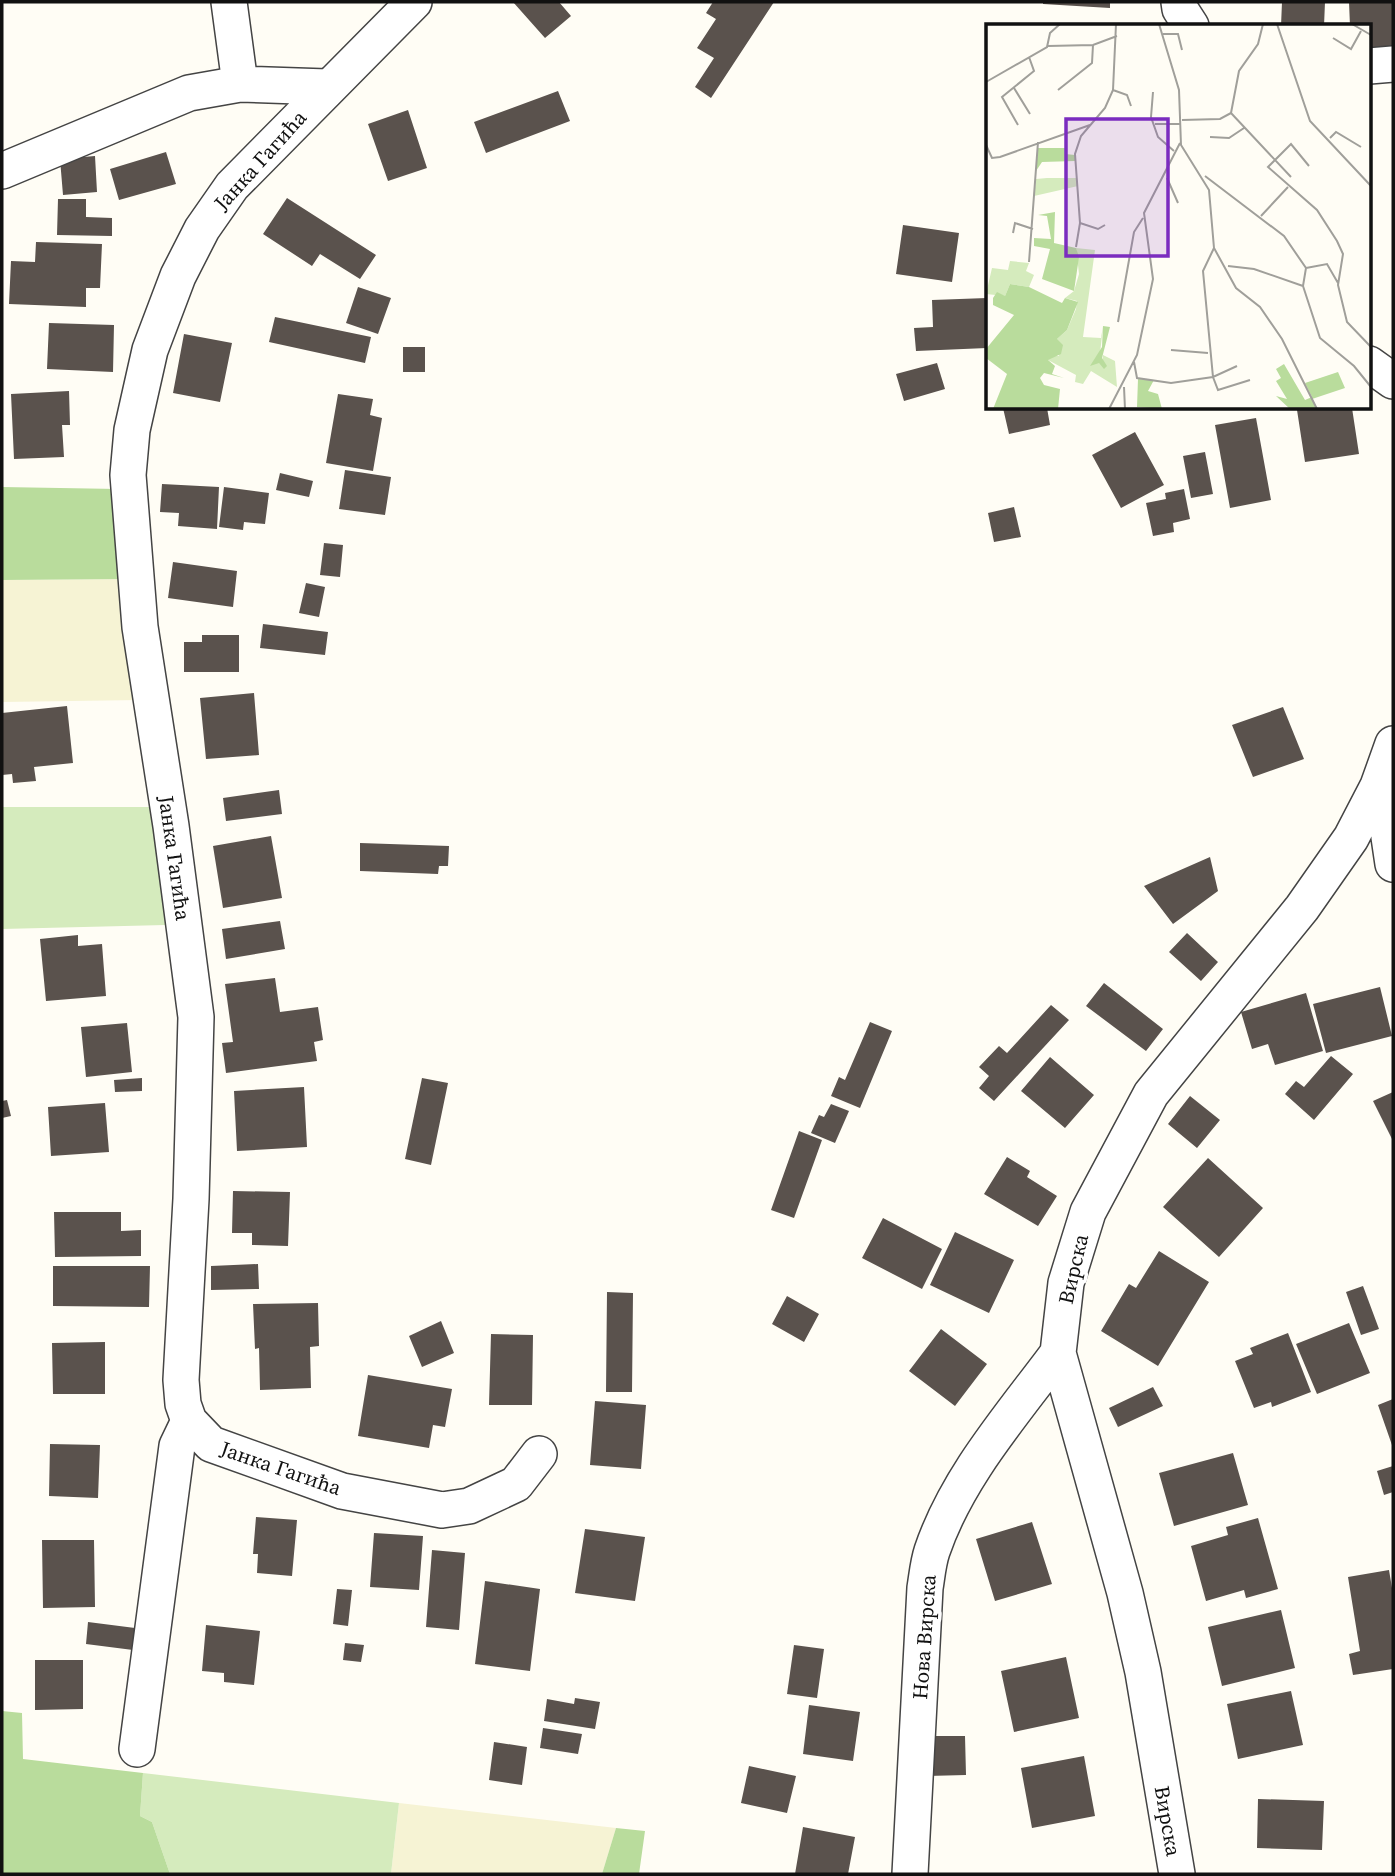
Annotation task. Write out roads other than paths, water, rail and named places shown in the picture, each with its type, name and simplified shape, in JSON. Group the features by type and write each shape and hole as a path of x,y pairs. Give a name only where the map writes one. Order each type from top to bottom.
{"street":[{"path":"229,2 240,84"},
{"name":"Јанка Гагића","path":"414,2 232,186 202,229 178,276 150,349 132,430 128,475 140,626 171,826 196,1017 191,1199 181,1380 183,1404 189,1421 211,1444 342,1491 442,1510 469,1506 516,1484 539,1454"},
{"path":"1179,2 1180,9 1190,24"},
{"path":"1370,66 1393,64"},
{"path":"2,170 189,93 240,84 327,87"},
{"path":"1370,365 1393,381"},
{"name":"Вирска","path":"1177,1874 1140,1659 1125,1593 1058,1353 1066,1283 1088,1212 1117,1153 1151,1094 1302,908 1351,838 1378,786 1393,744"},
{"path":"1393,801 1389,837 1393,864"},
{"name":"Нова Вирска","path":"910,1874 925,1588 931,1554 943,1523 978,1461 1058,1353"},
{"path":"137,1749 177,1447 189,1421"}]}
